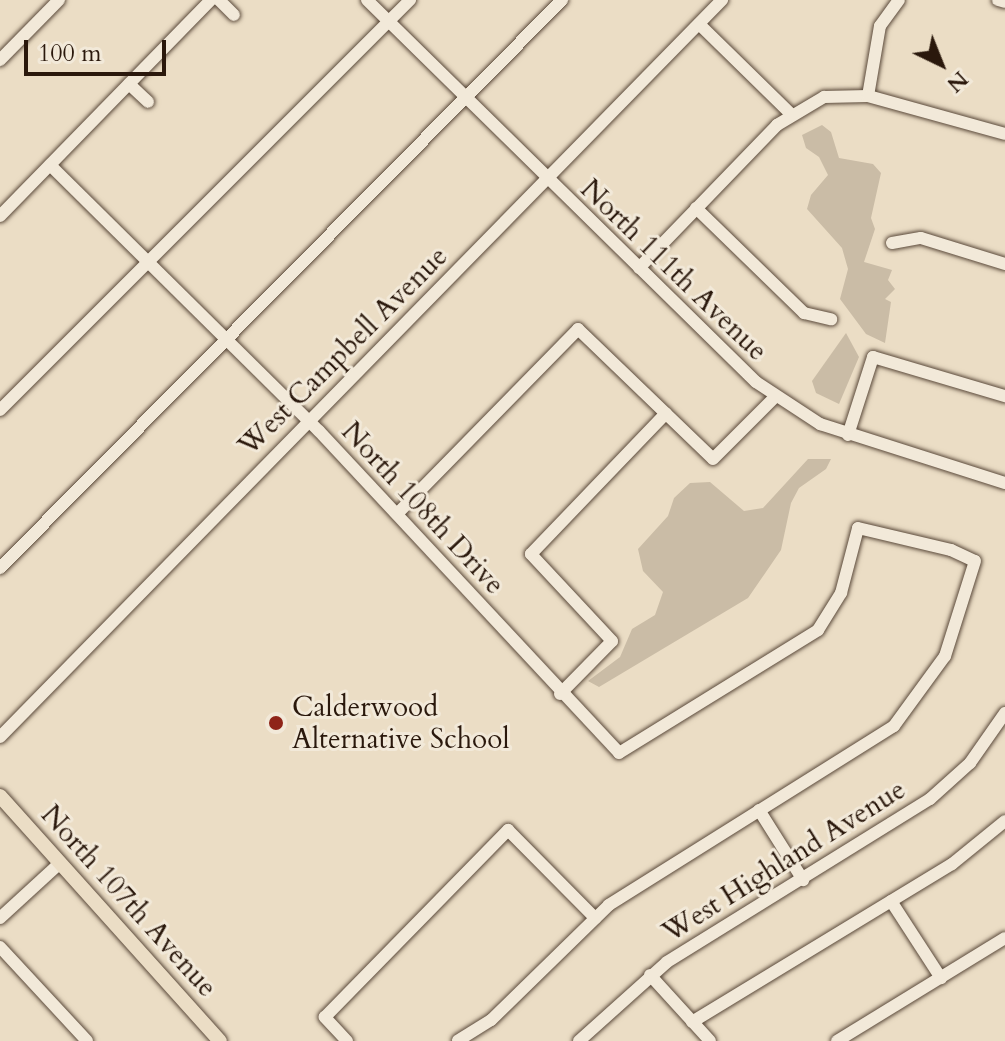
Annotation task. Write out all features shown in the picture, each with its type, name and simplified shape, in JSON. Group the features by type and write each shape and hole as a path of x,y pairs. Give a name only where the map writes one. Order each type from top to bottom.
{"main road":[{"name":"North 107th Avenue","path":"0,796 220,1041"}],"street":[{"path":"0,60 59,0"},
{"path":"0,216 211,0"},
{"path":"219,0 234,15"},
{"name":"North 111th Avenue","path":"367,0 387,24 547,180 775,397 848,435 1005,483"},
{"path":"0,410 146,260 410,0"},
{"path":"0,568 224,338 562,0"},
{"name":"West Campbell Avenue","path":"0,737 722,0"},
{"path":"868,96 880,26 899,0"},
{"path":"998,0 1005,2"},
{"path":"699,24 791,114"},
{"path":"129,84 148,102"},
{"path":"639,268 791,114 840,94 868,96 1005,134"},
{"name":"North 108th Drive","path":"50,165 308,420 560,694 619,753 791,651 818,630 841,593 858,528 951,550 975,561 953,640 908,711 866,747 759,810"},
{"path":"696,208 804,313 831,319"},
{"path":"892,243 921,238 1005,264"},
{"path":"397,514 578,329 713,459 775,397"},
{"path":"848,435 873,357 1005,396"},
{"path":"560,694 612,641 531,554 666,413"},
{"name":"West Highland Avenue","path":"579,1041 650,975 930,799 970,763 1005,713"},
{"path":"458,1041 491,1020 595,918 649,877 759,810 803,880"},
{"path":"692,1022 971,851 1005,821"},
{"path":"347,1041 325,1017 508,830 595,918"},
{"path":"0,918 60,863"},
{"path":"891,901 941,978"},
{"path":"837,1041 1005,938"},
{"path":"0,947 87,1041"},
{"path":"650,975 710,1041"}],"shaded area":[{"path":"822,125 831,132 839,158 873,164 881,173 871,218 875,229 864,262 892,270 888,280 895,289 885,299 891,302 885,343 866,334 840,299 848,269 842,248 807,209 811,195 828,175 819,157 806,148 802,135"},
{"path":"846,333 859,357 839,404 816,393 812,381"},
{"path":"808,459 831,459 826,469 799,488 791,503 781,550 748,598 599,687 588,681 620,657 632,629 655,615 663,592 643,571 638,549 668,516 674,498 690,483 710,482 744,511 763,508"}],"place":[{"name":"Calderwood Alternative School","path":"276,723"}]}
